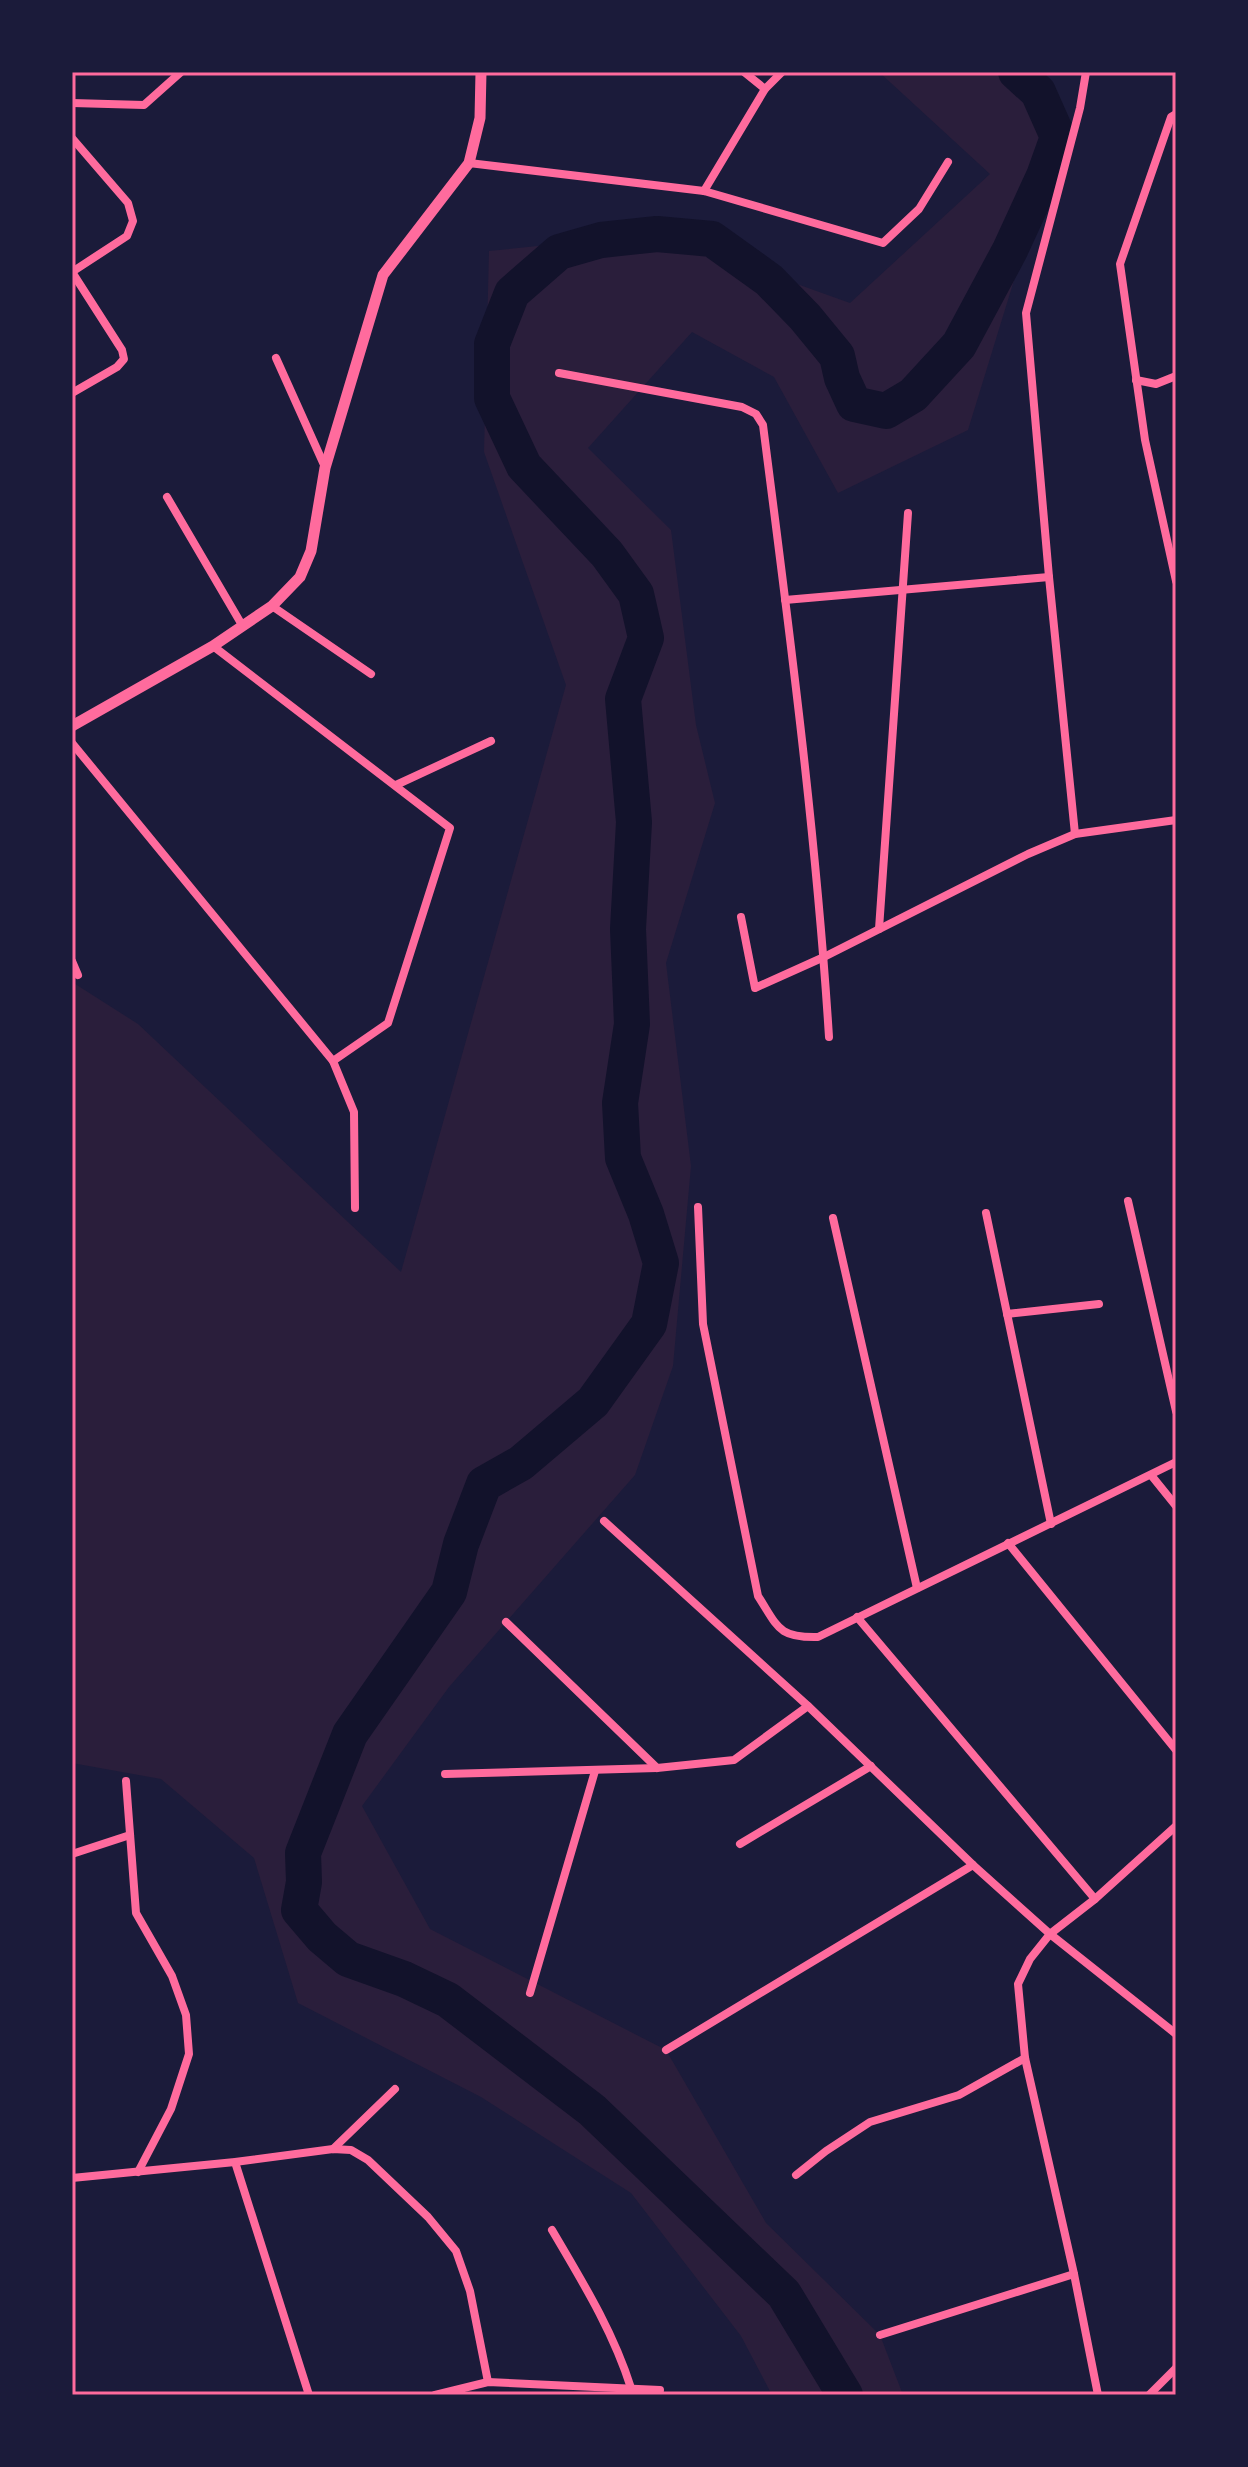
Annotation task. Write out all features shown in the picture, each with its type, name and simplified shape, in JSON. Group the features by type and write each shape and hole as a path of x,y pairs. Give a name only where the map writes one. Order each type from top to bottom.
{"street":[{"path":"72,103 144,105 181,72"},
{"path":"72,726 213,646 272,606 300,577 311,551 325,468 383,275 469,163 480,118 481,72"},
{"path":"744,72 765,89"},
{"path":"704,191 765,89 782,72"},
{"path":"1075,834 1026,313 1080,108 1086,72"},
{"path":"1176,114 1171,117 1120,264 1145,440 1176,581"},
{"path":"72,138 128,203 133,221 127,236 72,272 122,350 124,359 117,367 72,393"},
{"path":"469,163 704,191 883,243 919,209 948,162"},
{"path":"276,358 325,468"},
{"path":"559,373 742,407 756,414 763,425 824,957 829,1037"},
{"path":"1136,380 1156,384 1176,376"},
{"path":"167,497 242,625"},
{"path":"879,929 908,513"},
{"path":"785,600 1049,577"},
{"path":"272,606 371,674"},
{"path":"213,646 450,828 388,1023 333,1061"},
{"path":"396,785 491,741"},
{"path":"72,743 333,1061 354,1112 355,1208"},
{"path":"741,917 755,988 1075,834 1176,820"},
{"path":"72,961 78,975"},
{"path":"1128,1201 1176,1411"},
{"path":"698,1207 703,1324 758,1596 784,1632 794,1637 818,1637 1176,1462"},
{"path":"986,1213 1051,1524"},
{"path":"833,1218 917,1588"},
{"path":"1007,1314 1099,1304"},
{"path":"1151,1475 1176,1506"},
{"path":"604,1521 808,1706 973,1865 1050,1934 1176,2034"},
{"path":"1008,1543 1176,1750"},
{"path":"857,1617 1095,1899"},
{"path":"506,1622 657,1768"},
{"path":"445,1774 657,1768 734,1760 808,1706"},
{"path":"740,1844 871,1766"},
{"path":"530,1993 595,1771"},
{"path":"126,1781 136,1913 172,1976 186,2015 189,2054 171,2109 138,2172"},
{"path":"1098,2395 1025,2058 1018,1984 1030,1959 1050,1934 1095,1899 1176,1826"},
{"path":"72,1854 130,1835"},
{"path":"666,2050 973,1865"},
{"path":"796,2175 870,2122 959,2095 1025,2058"},
{"path":"333,2149 395,2089"},
{"path":"72,2178 333,2149 351,2150 368,2160 428,2217 456,2251 470,2291 488,2382"},
{"path":"235,2162 309,2395"},
{"path":"552,2230 620,2353 631,2388"},
{"path":"880,2335 1074,2274"},
{"path":"1149,2395 1176,2368"},
{"path":"435,2395 488,2382 660,2390"}],"shaded area":[{"path":"879,72 1041,72 1058,137 968,430 838,493 774,377 692,332 588,448 671,530 696,725 715,803 666,963 691,1166 673,1366 635,1475 449,1687 362,1806 430,1929 666,2050 766,2223 880,2335 903,2395 772,2395 741,2336 631,2193 481,2097 298,2003 254,1858 161,1779 72,1763 72,982 138,1024 401,1272 566,685 484,452 489,251 657,234 850,303 990,174"}],"waterway":[{"path":"845,2395 784,2294 592,2110 448,2000 404,1979 348,1959 322,1937 299,1910 304,1882 303,1853 350,1734 449,1592 461,1544 484,1484 521,1463 593,1402 649,1324 661,1263 646,1214 623,1158 620,1103 632,1024 628,929 634,822 623,699 646,638 636,594 607,554 524,466 492,398 492,344 512,293 559,252 601,240 657,234 712,239 769,280 805,317 837,356 842,378 854,404 886,411 913,395 959,345 1010,250 1044,176 1058,137 1038,92 1016,72"}]}
